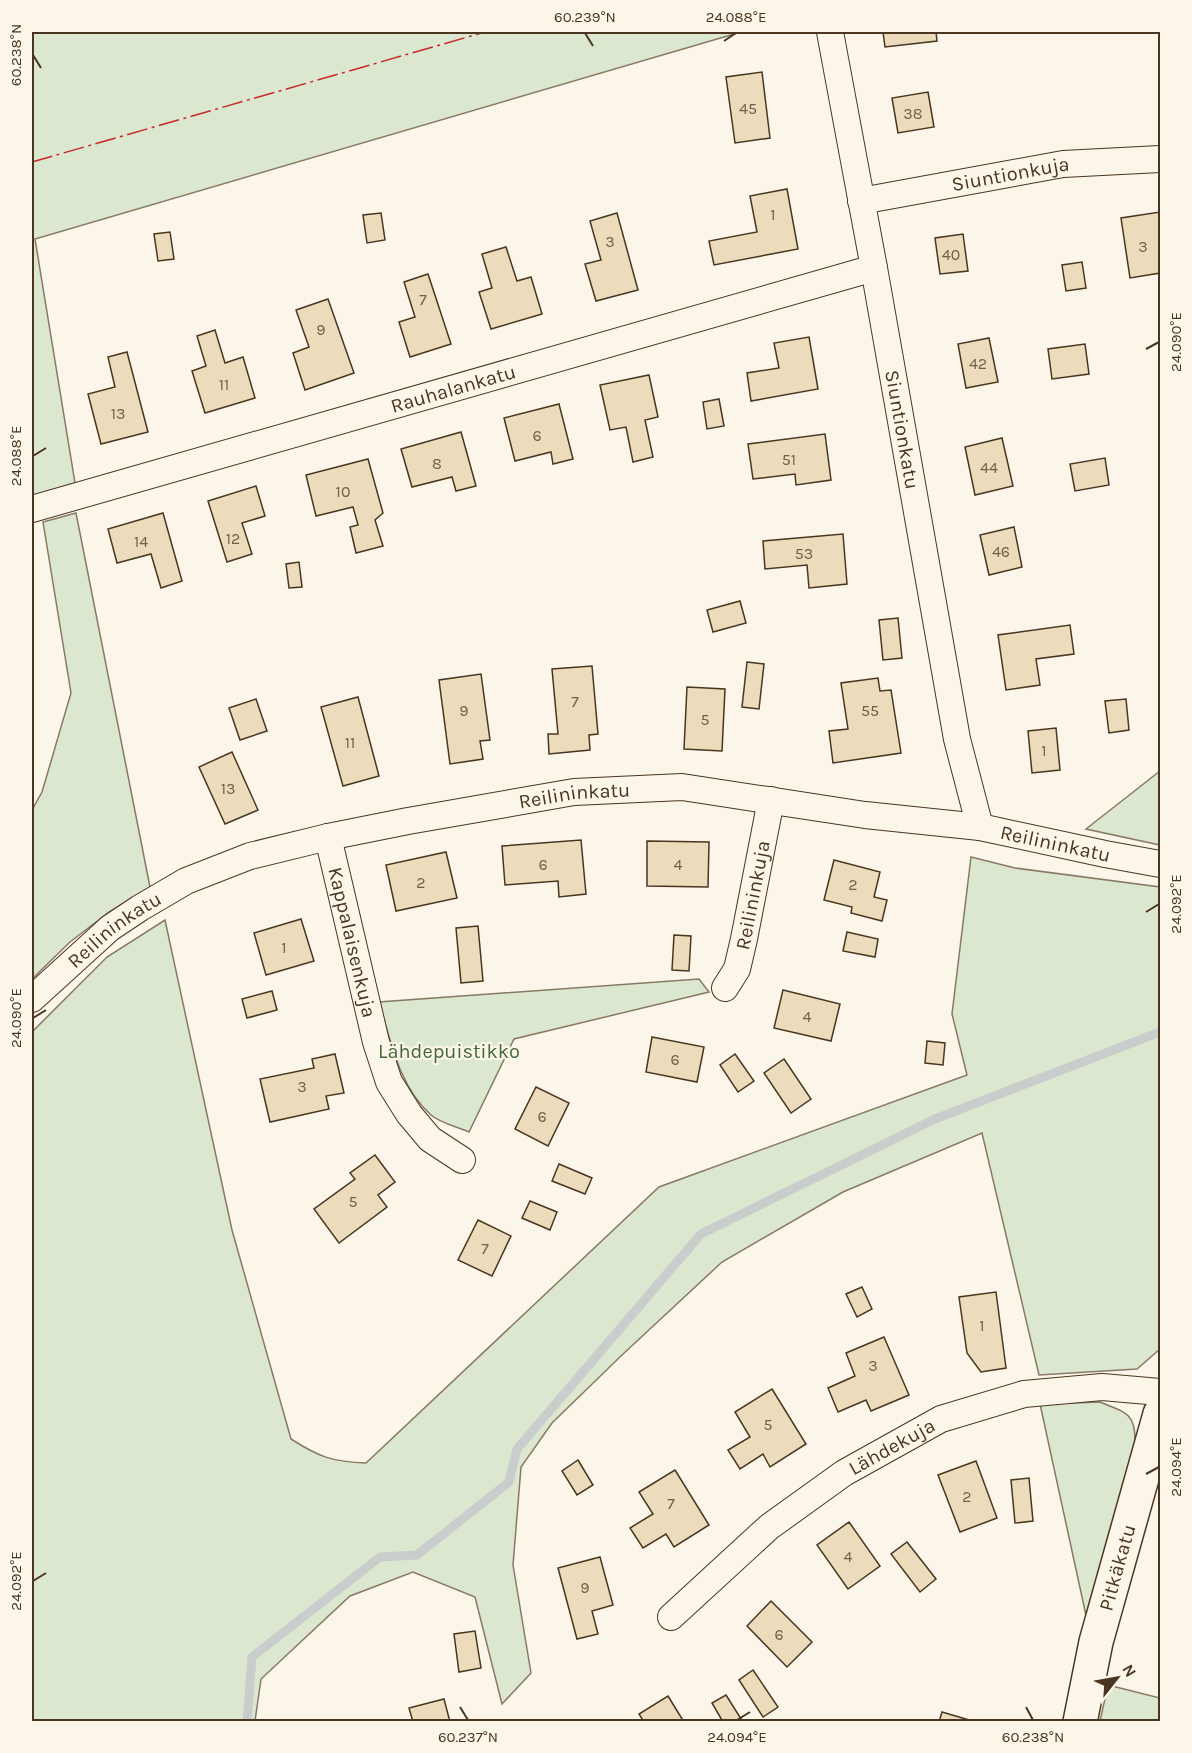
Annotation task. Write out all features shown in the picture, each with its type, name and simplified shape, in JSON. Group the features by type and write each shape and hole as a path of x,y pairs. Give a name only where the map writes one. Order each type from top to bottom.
{"street":[{"name":"Siuntionkatu","path":"830,32 957,739 980,827"},
{"name":"Siuntionkuja","path":"861,201 1063,164 1161,159"},
{"name":"Rauhalankatu","path":"32,509 874,268"},
{"name":"Reilininkatu","path":"32,999 110,928 140,908 186,881 250,856 408,821 574,792 682,787 865,815 980,827 1105,855 1161,864"},
{"name":"Reilininkuja","path":"725,988 737,969 771,800"},
{"name":"Kappalaisenkuja","path":"328,837 376,1042 389,1082 409,1114 430,1139 462,1160"},
{"name":"Lähdekuja","path":"671,1617 770,1527 843,1473 941,1419 1024,1394 1102,1387 1161,1392"},
{"name":"Pitkäkatu","path":"1080,1722 1096,1642 1161,1414"}],"green space":[{"path":"32,32 741,32 35,239 75,483 32,497"},
{"path":"76,513 150,887 109,912 70,942 32,979 32,810 42,792 71,693 43,522"},
{"path":"1160,771 1160,845 1086,829"},
{"path":"971,857 1015,868 1160,887 1160,1349 1137,1369 1039,1375 982,1133 843,1192 722,1262 552,1423 521,1467 513,1565 531,1673 502,1704 475,1597 413,1572 350,1596 261,1679 255,1721 32,1721 32,1032 107,957 165,920 232,1230 291,1439 327,1457 366,1463 659,1187 967,1075 952,1014"},
{"name":"Lähdepuistikko","path":"699,979 709,992 514,1039 469,1132 435,1118 420,1104 411,1091 392,1048 379,1002"},
{"path":"1100,1402 1122,1411 1131,1419 1135,1443 1087,1620 1040,1404"},
{"path":"1108,1685 1160,1698 1160,1721 1100,1721"}],"building":[{"path":"883,32 936,32 937,41 885,47"},
{"path":"762,72 770,138 735,143 726,77"},
{"path":"928,92 934,127 898,133 892,98"},
{"path":"787,189 798,249 714,265 709,241 757,232 750,196"},
{"path":"1160,212 1160,273 1130,278 1121,218"},
{"path":"381,213 385,240 367,243 363,215"},
{"path":"617,213 638,290 596,301 585,264 601,260 590,221"},
{"path":"170,232 174,259 158,261 154,234"},
{"path":"963,234 968,271 940,274 935,238"},
{"path":"506,247 517,281 531,277 542,314 491,329 479,292 492,288 482,254"},
{"path":"1082,262 1086,288 1066,291 1062,265"},
{"path":"428,274 451,344 410,357 399,322 415,317 404,282"},
{"path":"328,299 354,373 305,390 293,353 309,347 296,310"},
{"path":"215,330 225,363 243,357 255,398 205,413 192,371 206,366 197,336"},
{"path":"809,337 818,389 751,401 747,373 779,368 774,343"},
{"path":"989,338 998,382 966,388 958,344"},
{"path":"1085,344 1089,374 1052,379 1048,349"},
{"path":"127,352 148,432 101,444 88,394 115,387 108,357"},
{"path":"649,375 658,417 645,420 653,457 633,462 626,427 610,430 600,385"},
{"path":"719,399 724,426 707,429 703,402"},
{"path":"559,404 573,459 553,464 551,452 515,461 504,418"},
{"path":"461,432 476,486 456,491 452,477 412,487 401,449"},
{"path":"825,434 831,480 796,485 795,474 753,479 748,444"},
{"path":"1002,438 1013,486 975,495 965,447"},
{"path":"1105,458 1109,485 1075,491 1070,464"},
{"path":"368,459 383,513 375,520 383,546 356,553 350,527 358,525 353,507 316,516 306,475"},
{"path":"256,486 265,516 242,523 252,554 227,562 208,501"},
{"path":"163,513 182,581 161,588 151,554 117,563 108,529"},
{"path":"1014,527 1022,567 989,575 980,535"},
{"path":"843,534 847,584 809,588 807,565 765,569 763,541"},
{"path":"299,562 302,587 289,588 286,564"},
{"path":"740,601 746,623 713,632 707,610"},
{"path":"898,618 902,658 883,660 879,620"},
{"path":"1070,625 1074,654 1036,659 1040,685 1006,690 998,635"},
{"path":"747,662 764,664 759,709 742,707"},
{"path":"592,666 598,734 589,735 590,750 549,754 548,734 558,734 552,669"},
{"path":"481,674 490,740 480,741 483,759 450,764 439,680"},
{"path":"878,678 880,691 891,690 901,753 833,763 829,731 848,729 841,683"},
{"path":"687,687 725,689 722,751 684,749"},
{"path":"358,697 379,776 343,786 321,707"},
{"path":"256,699 267,731 240,740 229,708"},
{"path":"1126,699 1129,730 1109,733 1105,701"},
{"path":"1056,728 1060,770 1032,773 1028,731"},
{"path":"232,752 258,810 225,824 199,767"},
{"path":"581,840 586,894 559,897 558,881 505,885 502,846"},
{"path":"647,841 709,842 708,887 647,886"},
{"path":"446,852 457,898 396,911 386,865"},
{"path":"834,860 880,872 874,897 887,900 882,921 851,913 852,907 824,900"},
{"path":"301,919 314,961 266,975 254,933"},
{"path":"478,926 483,981 461,983 456,928"},
{"path":"847,932 878,939 875,957 843,951"},
{"path":"674,935 691,936 689,971 672,970"},
{"path":"783,990 840,1004 831,1041 774,1028"},
{"path":"272,991 277,1010 247,1018 242,999"},
{"path":"652,1037 704,1047 697,1082 646,1072"},
{"path":"927,1041 945,1043 943,1065 925,1063"},
{"path":"335,1054 344,1093 326,1096 329,1109 270,1122 260,1079 314,1068 312,1059"},
{"path":"735,1054 754,1081 738,1092 720,1065"},
{"path":"784,1059 811,1099 791,1113 764,1073"},
{"path":"536,1087 569,1103 548,1146 515,1129"},
{"path":"375,1155 395,1182 378,1195 387,1207 339,1243 314,1209 355,1179 350,1173"},
{"path":"559,1164 592,1178 585,1194 552,1181"},
{"path":"530,1201 557,1212 550,1230 522,1218"},
{"path":"478,1220 511,1236 492,1276 458,1260"},
{"path":"862,1287 872,1309 857,1317 846,1294"},
{"path":"996,1292 1006,1368 981,1372 967,1353 959,1297"},
{"path":"884,1337 909,1395 871,1411 866,1400 838,1412 828,1388 855,1376 846,1353"},
{"path":"772,1389 806,1444 770,1467 763,1454 740,1469 728,1450 750,1437 735,1412"},
{"path":"578,1460 593,1485 577,1495 562,1471"},
{"path":"976,1461 997,1518 960,1532 938,1475"},
{"path":"675,1470 709,1525 674,1547 666,1534 643,1548 630,1528 653,1514 639,1492"},
{"path":"1029,1478 1033,1521 1015,1523 1011,1480"},
{"path":"849,1522 880,1566 848,1589 817,1545"},
{"path":"907,1542 936,1579 920,1592 891,1554"},
{"path":"600,1557 613,1605 592,1611 598,1634 577,1639 558,1568"},
{"path":"771,1601 812,1642 787,1667 747,1626"},
{"path":"475,1631 481,1668 459,1672 454,1634"},
{"path":"753,1670 778,1707 763,1717 739,1680"},
{"path":"726,1695 743,1722 723,1722 712,1703"},
{"path":"668,1696 684,1722 644,1722 639,1714"},
{"path":"444,1699 450,1722 413,1722 409,1708"},
{"path":"942,1712 976,1722 939,1722"}],"waterway":[{"path":"247,1722 252,1657 380,1557 417,1555 509,1482 517,1449 701,1234 935,1119 1160,1032"}],"power":[{"path":"32,162 485,32"}]}
